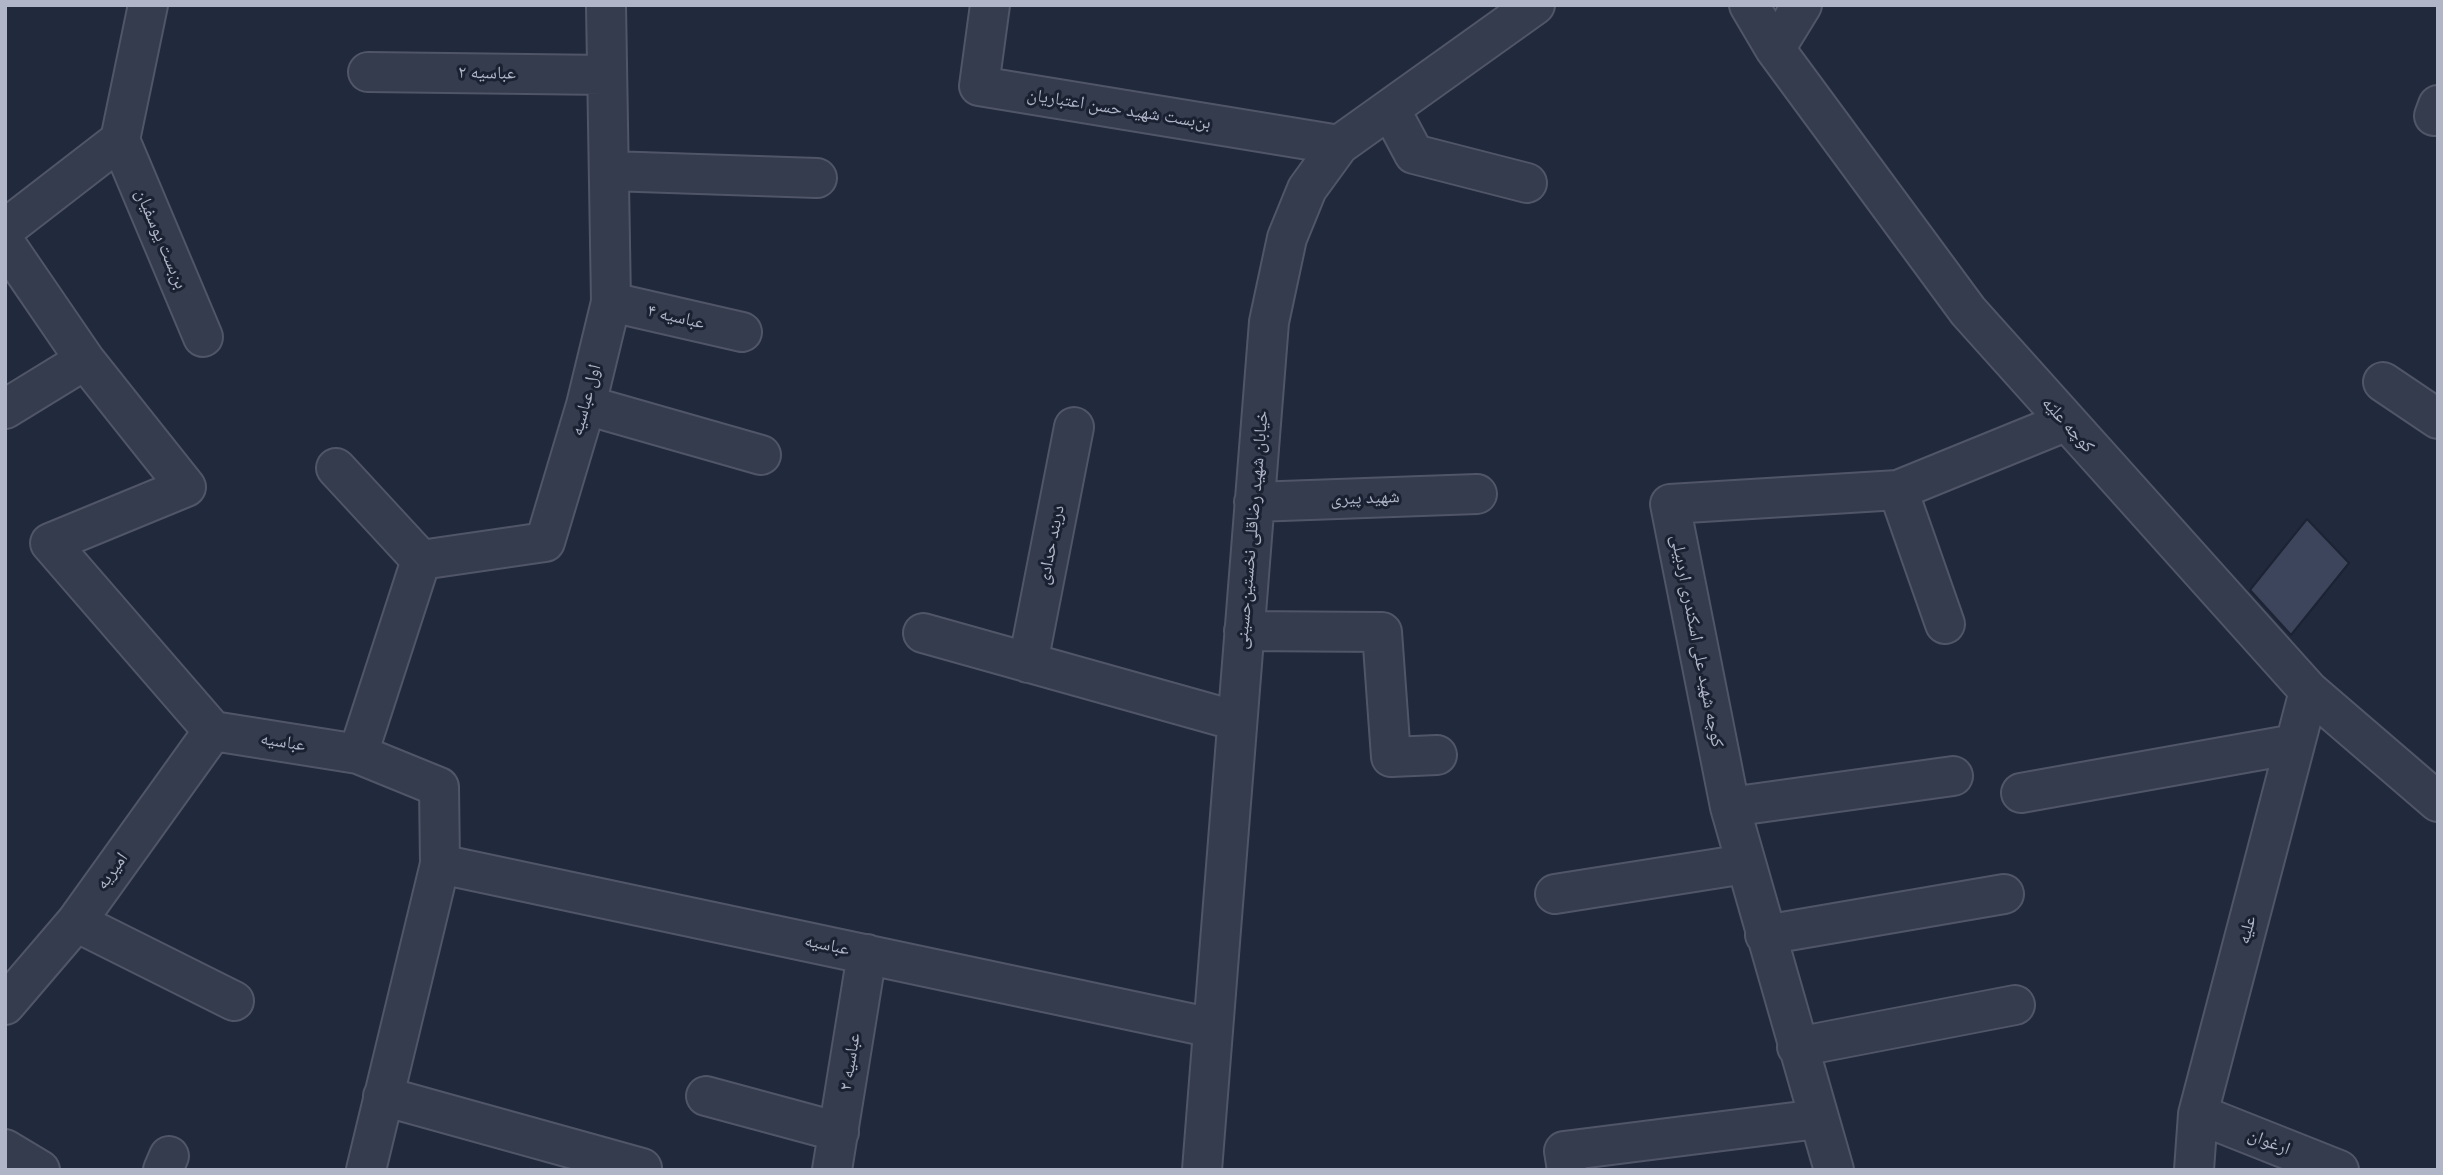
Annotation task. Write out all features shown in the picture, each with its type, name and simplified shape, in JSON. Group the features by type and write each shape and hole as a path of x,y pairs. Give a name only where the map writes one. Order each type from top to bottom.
{"street":[{"path":"5,229 120,140 148,5"},
{"name":"اول عباسیه","path":"421,560 545,542 586,405 611,302 606,5"},
{"name":"بن‌بست شهید حسن اعتباریان","path":"990,5 978,86 1339,145"},
{"name":"کوچه علیّه","path":"1749,5 1775,49 1968,311 2064,422 2309,691 2438,802"},
{"path":"1775,49 1802,5"},
{"name":"خیابان شهید رضاقلی نخستین‌حسینی","path":"1202,1170 1269,322 1287,238 1307,189 1339,145 1390,109 1512,12"},
{"name":"عباسیه ۲","path":"368,72 607,75"},
{"path":"1390,109 1414,154 1527,183"},
{"name":"بن‌بست یوسفیان","path":"120,140 203,337"},
{"path":"610,171 817,178"},
{"path":"5,243 85,360 186,487 50,543 212,731"},
{"name":"عباسیه ۴","path":"611,302 742,332"},
{"path":"5,409 85,360"},
{"path":"2383,382 2438,419"},
{"path":"586,405 761,455"},
{"name":"کوچه شهید علی اسکندری اردبیلی","path":"1833,1170 1730,807 1670,504 1898,490 2064,422"},
{"name":"دربند حدادی","path":"1028,663 1074,427"},
{"path":"336,468 421,560 358,754"},
{"path":"1898,490 1945,624"},
{"name":"شهید پیری","path":"1254,502 1477,494"},
{"path":"1244,631 1382,632 1391,757 1437,755"},
{"path":"923,633 1237,721"},
{"name":"علیه","path":"2194,1170 2198,1115 2309,691"},
{"name":"عباسیه","path":"212,731 358,754 439,787 440,864 366,1170"},
{"name":"امیریه","path":"5,1005 76,922 212,731"},
{"path":"2021,793 2295,744"},
{"path":"1730,807 1953,776"},
{"name":"عباسیه","path":"440,864 1213,1028"},
{"path":"1555,894 1745,864"},
{"path":"1765,935 2004,894"},
{"path":"76,922 234,1001"},
{"name":"عباسیه ۲","path":"832,1170 867,954"},
{"path":"1797,1047 2015,1005"},
{"path":"383,1096 642,1168"},
{"path":"706,1096 839,1132"},
{"name":"ارغوان","path":"2198,1115 2339,1170"},
{"path":"1567,1170 1564,1152 1648,1156 1818,1119"},
{"path":"5,1149 40,1170"}],"building":[{"path":"2307,519 2349,563 2291,635 2250,590"}]}
